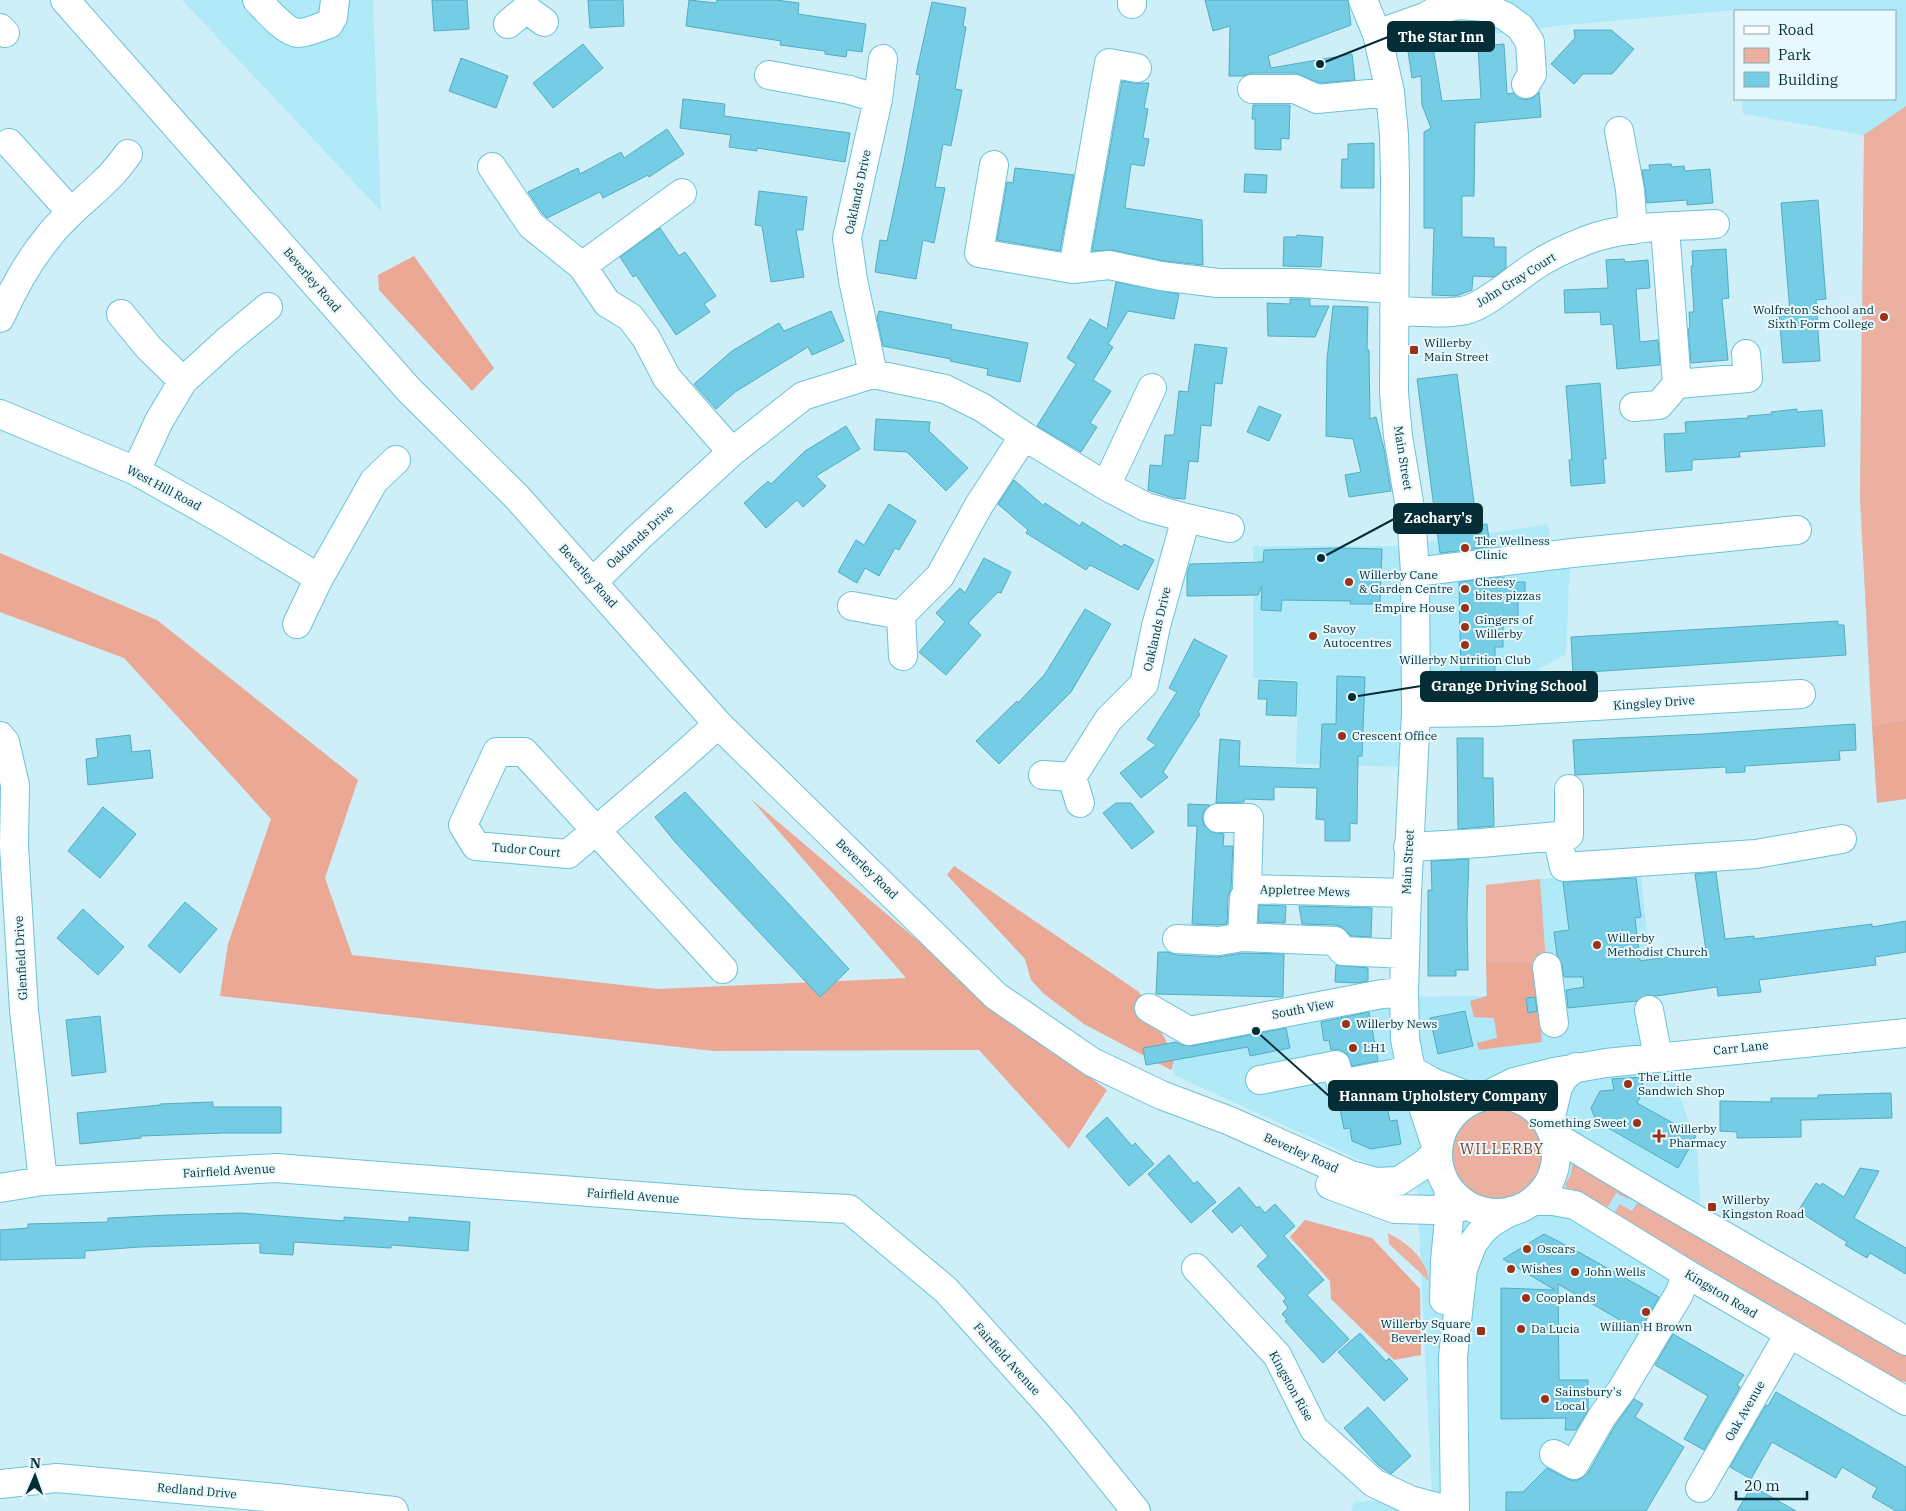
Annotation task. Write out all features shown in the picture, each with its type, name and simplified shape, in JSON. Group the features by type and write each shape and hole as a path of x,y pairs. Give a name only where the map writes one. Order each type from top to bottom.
{"street":[{"name":"Beverley Road","path":"65,0 408,390 517,498 718,724 996,996 1092,1062 1161,1096 1230,1121 1350,1175 1376,1182 1399,1181 1423,1165 1437,1151"},
{"path":"257,0 279,22 289,30 297,33 329,24 333,17 334,0"},
{"name":"Main Street","path":"1363,0 1377,34 1390,92 1394,161 1394,393 1398,436 1411,514 1415,572 1416,713 1408,847 1404,992 1406,1039 1411,1070 1437,1151"},
{"path":"1377,34 1425,17 1438,4 1484,7 1505,16 1520,27 1530,42 1532,74 1526,84"},
{"name":"Oaklands Drive","path":"873,374 852,280 847,238 878,99 883,59"},
{"path":"1073,269 1109,63 1137,68"},
{"path":"769,75 850,90 878,99"},
{"path":"1252,89 1295,89 1316,99 1390,92"},
{"path":"1618,131 1630,190 1632,230"},
{"path":"9,143 71,212"},
{"path":"0,318 9,297 30,261 49,236 71,212 108,179 128,154"},
{"name":"John Gray Court","path":"994,165 979,253 1073,269 1109,265 1160,276 1218,284 1300,283 1457,311 1468,310 1536,266 1562,251 1588,240 1615,232 1715,224"},
{"path":"492,167 531,225 582,266 607,303 630,317 646,338 667,378 732,452"},
{"path":"582,266 682,193"},
{"path":"1665,228 1677,384"},
{"path":"136,472 159,421 183,381 268,307"},
{"path":"121,314 149,348 183,381"},
{"path":"1634,407 1659,405 1677,384 1748,378 1746,354"},
{"name":"Oaklands Drive","path":"593,582 732,452 803,396 873,374 945,389 983,408 1024,436 1106,486 1146,507 1230,528"},
{"path":"1106,486 1152,388"},
{"name":"West Hill Road","path":"0,414 136,472 222,519 319,578"},
{"path":"903,656 901,615 940,576 979,505 1024,436"},
{"path":"297,624 319,578 374,481 396,460"},
{"name":"Oaklands Drive","path":"1072,777 1109,719 1144,684 1156,626 1186,518"},
{"path":"1415,572 1572,553 1797,530"},
{"path":"852,606 901,615"},
{"name":"Kingsley Drive","path":"1416,713 1495,712 1801,694"},
{"name":"Tudor Court","path":"718,724 643,791 597,830 568,854 476,846 462,825 497,752 524,752 597,830 724,969"},
{"name":"Glenfield Drive","path":"0,736 5,742 15,785 14,846 24,1010 43,1181"},
{"path":"1043,775 1072,777 1080,802"},
{"path":"1408,847 1570,835 1569,789"},
{"name":"Appletree Mews","path":"1218,818 1249,818 1247,889 1407,893"},
{"path":"1557,836 1564,868 1756,854 1842,840"},
{"path":"1242,937 1244,898"},
{"path":"1177,939 1219,940 1242,937 1335,941 1343,951 1405,954"},
{"path":"1547,967 1554,1023"},
{"name":"South View","path":"1149,1008 1189,1031 1382,994 1404,992"},
{"path":"1649,1010 1658,1057"},
{"name":"Carr Lane","path":"1481,1097 1514,1082 1576,1068 1658,1057 1906,1033"},
{"path":"1260,1080 1336,1065 1341,1084 1411,1070 1432,1082 1481,1097"},
{"path":"1576,1068 1564,1077 1558,1088 1551,1130 1556,1147 1554,1171 1549,1183 1522,1206 1497,1213 1483,1211 1456,1201 1441,1176 1437,1151 1441,1133 1448,1119 1460,1107 1481,1097 1501,1094 1524,1101 1534,1107 1551,1130 1567,1145 1906,1341"},
{"name":"Beverley Road","path":"1161,1096 1208,1126 1316,1180 1395,1209 1432,1225 1440,1236 1445,1261"},
{"name":"Fairfield Avenue","path":"0,1188 43,1181 276,1168 735,1204 849,1209 946,1290 1060,1417 1136,1511"},
{"name":"Beverley Road","path":"1395,1209 1456,1201 1445,1261 1444,1296 1452,1356 1454,1511"},
{"name":"Kingston Road","path":"1522,1206 1553,1201 1575,1205 1687,1274 1906,1401"},
{"name":"Beverley Road","path":"1452,1356 1463,1269 1473,1243 1491,1223 1522,1206"},
{"name":"Kingston Rise","path":"1196,1268 1277,1355 1314,1429 1374,1483 1410,1500 1454,1511"},
{"path":"1554,1454 1574,1465 1679,1294 1687,1274"},
{"name":"Oak Avenue","path":"1700,1488 1789,1334"},
{"name":"Redland Drive","path":"0,1484 56,1478 277,1498 394,1511"}],"shaded area":[{"path":"182,0 373,0 381,211"},
{"name":"Wolfreton School and Sixth Form College","path":"1432,0 1906,0 1906,799 1877,803 1872,726 1860,498 1864,135 1743,114 1742,100 1896,100 1896,10 1734,10 1566,25 1447,39"},
{"path":"414,256 494,368 472,391 379,290 378,275"},
{"path":"1548,524 1551,548 1570,561 1566,654 1481,701 1423,721 1401,767 1296,764 1298,680 1253,678 1253,546 1396,546"},
{"path":"0,553 157,620 358,780 325,878 352,955 658,989 906,978 751,799 969,984 1107,1090 1069,1149 979,1050 714,1051 220,996 228,944 271,819 124,658 0,612"},
{"path":"1906,720 1906,799 1877,803 1872,726"},
{"path":"954,866 1139,992 1175,1057 1171,1070 1084,1024 1044,994 1031,980 1025,959 947,875"},
{"path":"1640,869 1660,1043 1696,1141 1700,1193 1699,1247 1560,1503 1567,1511 1351,1511 1354,1502 1432,1497 1417,1186 1174,1075 1164,1048 1372,1005 1381,997 1486,996 1486,885"},
{"path":"1486,963 1536,963 1542,1042 1479,1050 1477,1043 1497,1038 1494,1018 1474,1017 1470,1001 1487,996"},
{"path":"1305,1220 1372,1238 1420,1289 1421,1355 1394,1360 1331,1299 1330,1281 1290,1237"}],"green space":[{"name":"Wolfreton School and Sixth Form College","path":"1906,106 1906,720 1872,726 1860,498 1864,135"},
{"path":"1540,879 1546,963 1486,963 1486,885"},
{"path":"1496,1109 1514,1113 1529,1123 1539,1138 1543,1156 1539,1174 1529,1189 1514,1199 1496,1203 1478,1199 1463,1189 1453,1174 1449,1156 1453,1138 1463,1123 1478,1113"},
{"path":"1573,1163 1581,1163 1631,1193 1628,1199 1616,1193 1606,1210 1567,1189 1565,1184 1570,1177"},
{"path":"1640,1198 1906,1353 1906,1382 1897,1380 1613,1215 1620,1204 1632,1211"},
{"path":"1388,1233 1409,1246 1420,1258 1429,1281 1389,1244"}],"building":[{"path":"432,0 467,0 469,29 434,31"},
{"path":"588,0 623,0 624,26 590,28"},
{"path":"689,0 716,3 717,0 776,0 799,3 798,14 866,24 862,52 847,50 846,57 825,54 825,51 780,45 781,41 686,26"},
{"path":"1205,0 1348,0 1351,25 1268,56 1271,68 1352,54 1355,80 1320,83 1295,73 1252,73 1243,76 1229,76 1230,26 1213,31"},
{"path":"932,2 966,8 963,26 966,27 955,89 962,90 951,146 943,144 935,187 945,188 934,243 923,240 916,279 875,272 880,240 887,241 904,162 920,75 916,74"},
{"path":"1574,30 1611,30 1634,49 1612,74 1583,74 1574,84 1551,64 1575,38"},
{"path":"1431,35 1442,101 1481,99 1478,46 1504,44 1507,94 1514,93 1518,98 1526,100 1534,97 1539,92 1541,117 1475,123 1474,196 1462,196 1462,237 1494,238 1494,247 1506,247 1506,268 1494,277 1473,276 1472,290 1456,296 1432,295 1434,228 1424,228 1424,132 1431,128 1422,105 1421,76 1412,78 1407,45 1419,43 1419,37"},
{"path":"583,44 603,68 553,108 533,83"},
{"path":"461,58 508,76 496,108 449,91"},
{"path":"1122,81 1149,83 1144,108 1148,109 1143,138 1149,139 1144,166 1131,164 1125,208 1202,220 1203,265 1164,261 1112,250 1092,251"},
{"path":"683,99 725,104 724,116 850,133 845,162 757,148 757,151 729,147 731,135 680,128"},
{"path":"1253,105 1290,105 1289,139 1281,138 1281,150 1255,149 1255,119 1252,119"},
{"path":"667,129 684,154 649,177 648,175 603,198 600,192 547,218 528,192 578,168 580,174 621,152 624,158"},
{"path":"1374,143 1374,188 1341,188 1342,159 1348,159 1348,144"},
{"path":"1671,164 1672,167 1684,166 1685,171 1710,169 1713,203 1687,205 1687,200 1647,203 1642,170 1650,170 1649,165"},
{"path":"1015,168 1074,175 1060,251 997,240 1007,182 1013,183"},
{"path":"1245,174 1267,175 1266,193 1244,192"},
{"path":"759,191 807,197 803,230 796,230 804,277 771,282 762,226 755,225"},
{"path":"1818,200 1826,299 1816,300 1820,361 1783,363 1779,313 1790,312 1781,203"},
{"path":"660,228 679,256 685,252 716,296 704,304 710,312 676,335 636,275 633,277 620,257"},
{"path":"1297,235 1323,237 1321,267 1283,266 1284,237 1297,237"},
{"path":"1726,249 1729,298 1722,299 1728,360 1691,363 1688,329 1690,327 1689,312 1694,312 1692,251"},
{"path":"1624,259 1625,262 1648,260 1650,288 1636,289 1640,342 1658,340 1660,365 1617,369 1613,324 1601,325 1600,312 1565,313 1564,290 1608,288 1606,260"},
{"path":"1116,282 1179,294 1174,319 1128,311 1108,344 1113,347 1093,380 1111,391 1090,423 1097,427 1081,452 1037,426 1076,364 1067,358 1090,319 1107,329"},
{"path":"1290,299 1310,299 1310,306 1329,306 1315,337 1268,336 1267,303 1290,304"},
{"path":"1333,306 1368,307 1367,350 1369,350 1370,419 1376,417 1391,491 1349,497 1345,475 1361,472 1353,439 1326,436 1327,359"},
{"path":"831,311 844,341 812,355 808,347 735,392 716,409 694,384 732,351 779,323 784,331"},
{"path":"879,311 952,325 951,329 1028,343 1020,382 987,375 988,369 950,361 951,359 883,346 877,318"},
{"path":"1195,344 1227,348 1222,384 1215,383 1211,426 1201,425 1198,462 1189,461 1185,499 1173,498 1148,490 1150,465 1162,466 1165,435 1174,435 1179,391 1188,392"},
{"path":"1457,374 1477,525 1487,524 1490,547 1440,553 1417,379"},
{"path":"1600,383 1606,459 1603,459 1605,483 1571,486 1569,460 1572,460 1566,386"},
{"path":"1259,406 1281,415 1269,441 1247,432"},
{"path":"1797,409 1797,412 1822,410 1825,446 1739,452 1740,457 1692,460 1692,470 1666,472 1664,434 1686,433 1685,422 1748,418 1748,416"},
{"path":"876,419 930,422 929,431 968,468 946,491 907,452 874,450"},
{"path":"846,426 860,449 816,476 826,486 803,507 797,500 766,528 744,503 768,481 771,484 805,451"},
{"path":"1014,480 1044,506 1045,503 1080,526 1082,522 1122,547 1124,544 1154,560 1138,590 1090,565 1086,570 1026,533 1028,530 998,504"},
{"path":"889,504 916,521 899,550 895,548 879,576 865,568 857,583 838,572 856,540 864,545"},
{"path":"1382,549 1380,604 1350,604 1351,601 1282,600 1281,611 1261,610 1262,586 1258,595 1187,596 1187,574 1190,564 1263,562 1264,550"},
{"path":"984,558 1011,572 1001,593 998,592 968,623 981,635 946,675 919,652 945,622 936,613 960,588 965,593"},
{"path":"1505,578 1505,582 1525,582 1525,600 1518,600 1518,618 1503,618 1503,647 1495,647 1495,678 1461,679 1459,582"},
{"path":"1085,609 1111,624 1071,692 999,764 976,741 1017,701 1018,703 1045,674"},
{"path":"1838,621 1838,625 1844,625 1846,655 1573,673 1571,637"},
{"path":"1194,639 1227,656 1198,712 1200,714 1163,772 1168,777 1141,798 1120,773 1156,745 1147,739 1177,692 1169,688"},
{"path":"1337,676 1365,677 1362,756 1358,756 1357,824 1350,823 1350,841 1325,841 1325,820 1316,819 1317,788 1274,787 1274,800 1244,799 1244,802 1216,803 1220,739 1240,741 1239,766 1320,769 1322,724 1336,724"},
{"path":"1259,680 1297,682 1296,716 1266,715 1267,699 1258,699"},
{"path":"1855,724 1856,750 1839,751 1840,760 1745,766 1745,772 1726,773 1726,767 1575,775 1573,740"},
{"path":"130,735 132,752 150,750 153,778 88,785 86,759 98,757 96,739"},
{"path":"1457,738 1483,738 1483,778 1493,778 1494,826 1458,829"},
{"path":"685,792 849,969 820,997 675,842 655,817"},
{"path":"1116,803 1131,803 1154,832 1132,849 1103,813"},
{"path":"1188,804 1210,805 1204,811 1202,818 1204,825 1211,832 1224,834 1223,846 1233,846 1227,924 1192,924 1197,826 1188,826"},
{"path":"103,807 136,834 100,878 68,851"},
{"path":"1469,859 1467,914 1468,970 1456,970 1456,976 1428,976 1428,890 1432,890 1431,861"},
{"path":"1716,872 1725,939 1754,936 1754,939 1872,924 1872,927 1906,921 1906,952 1875,957 1876,965 1759,980 1761,992 1718,996 1717,987 1656,996 1647,995 1637,1001 1568,1008 1566,990 1584,987 1583,977 1564,977 1562,965 1557,955 1554,932 1569,930 1563,882 1636,878 1641,917 1635,918 1640,961 1706,951 1695,874"},
{"path":"185,902 217,929 180,973 148,946"},
{"path":"1259,905 1286,906 1285,923 1258,922"},
{"path":"1299,906 1372,908 1371,937 1351,936 1342,927 1336,925 1302,924"},
{"path":"83,909 124,947 98,975 57,938"},
{"path":"1158,952 1218,957 1243,953 1284,954 1283,997 1156,994"},
{"path":"1336,965 1368,968 1368,981 1358,983 1335,982"},
{"path":"1535,997 1537,1011 1528,1013 1526,998"},
{"path":"1465,1011 1473,1046 1438,1054 1430,1018"},
{"path":"1369,1012 1378,1061 1352,1066 1347,1054 1340,1050 1331,1050 1329,1040 1324,1041 1321,1022"},
{"path":"100,1016 106,1072 72,1076 66,1020"},
{"path":"1286,1028 1290,1048 1250,1056 1248,1047 1146,1065 1143,1048 1176,1042 1192,1046"},
{"path":"1642,1077 1643,1091 1637,1103 1696,1136 1678,1168 1596,1121 1591,1108 1600,1091 1614,1090 1612,1079"},
{"path":"1384,1091 1390,1121 1397,1120 1401,1144 1371,1149 1352,1141 1350,1128 1344,1129 1338,1099"},
{"path":"1891,1093 1892,1118 1801,1120 1801,1137 1737,1138 1737,1132 1720,1131 1720,1101 1771,1102 1771,1098 1818,1098 1818,1095"},
{"path":"213,1102 213,1107 281,1107 281,1133 141,1136 141,1138 80,1144 77,1113 160,1104"},
{"path":"1107,1117 1132,1146 1135,1143 1154,1164 1129,1186 1086,1136"},
{"path":"1169,1155 1194,1184 1197,1181 1216,1202 1191,1223 1148,1174"},
{"path":"1860,1168 1879,1171 1854,1218 1906,1248 1906,1274 1870,1253 1867,1258 1845,1245 1847,1242 1798,1211 1816,1183 1821,1186 1822,1183 1844,1197"},
{"path":"1239,1187 1257,1208 1259,1206 1265,1213 1275,1204 1295,1226 1284,1236 1324,1280 1307,1295 1349,1339 1323,1363 1285,1321 1287,1320 1282,1314 1288,1308 1283,1301 1286,1298 1257,1266 1268,1256 1241,1225 1232,1233 1212,1211"},
{"path":"241,1213 344,1221 344,1217 409,1222 409,1217 470,1222 468,1251 391,1245 391,1248 294,1242 293,1255 260,1253 260,1243 140,1247 85,1251 85,1258 0,1260 0,1230 28,1228 28,1224 108,1222 108,1218"},
{"path":"1544,1234 1659,1297 1639,1331 1558,1284 1559,1380 1588,1380 1588,1410 1576,1430 1565,1430 1566,1418 1501,1419 1501,1288 1555,1290 1503,1259"},
{"path":"1360,1333 1386,1361 1389,1358 1408,1379 1384,1401 1338,1352"},
{"path":"1673,1334 1744,1375 1737,1385 1740,1387 1704,1450 1684,1439 1708,1396 1655,1365"},
{"path":"1776,1392 1906,1467 1906,1511 1896,1511 1872,1497 1877,1488 1842,1467 1836,1478 1772,1442 1751,1479 1730,1467 1766,1405 1768,1406"},
{"path":"1634,1399 1643,1404 1635,1417 1684,1447 1646,1511 1506,1511 1506,1492 1523,1492 1547,1468 1567,1479 1575,1481 1588,1473 1616,1424"},
{"path":"1368,1407 1411,1456 1391,1474 1378,1465 1344,1428"},
{"path":"1752,1486 1796,1511 1737,1511"}],"place":[{"name":"The Star Inn","path":"1320,64"},
{"name":"Wolfreton School and Sixth Form College","path":"1884,317"},
{"name":"Willerby Main Street","path":"1414,350"},
{"name":"The Wellness Clinic","path":"1465,548"},
{"name":"Zachary's","path":"1321,558"},
{"name":"Willerby Cane & Garden Centre","path":"1349,582"},
{"name":"Cheesy bites pizzas","path":"1465,589"},
{"name":"Empire House","path":"1465,608"},
{"name":"Gingers of Willerby","path":"1465,627"},
{"name":"Savoy Autocentres","path":"1313,636"},
{"name":"Willerby Nutrition Club","path":"1465,645"},
{"name":"Grange Driving School","path":"1352,697"},
{"name":"Crescent Office","path":"1342,736"},
{"name":"Willerby Methodist Church","path":"1597,945"},
{"name":"Willerby News","path":"1346,1024"},
{"name":"Hannam Upholstery Company","path":"1256,1031"},
{"name":"LH1","path":"1353,1048"},
{"name":"The Little Sandwich Shop","path":"1628,1084"},
{"name":"Something Sweet","path":"1637,1123"},
{"name":"Willerby Pharmacy","path":"1659,1136"},
{"name":"Willerby Kingston Road","path":"1712,1207"},
{"name":"Oscars","path":"1527,1249"},
{"name":"Wishes","path":"1511,1269"},
{"name":"John Wells","path":"1575,1272"},
{"name":"Cooplands","path":"1526,1298"},
{"name":"Willian H Brown","path":"1646,1312"},
{"name":"Da Lucia","path":"1521,1329"},
{"name":"Willerby Square Beverley Road","path":"1481,1331"},
{"name":"Sainsbury's Local","path":"1545,1399"}],"district":[{"name":"WILLERBY","path":"1502,1149"}]}
